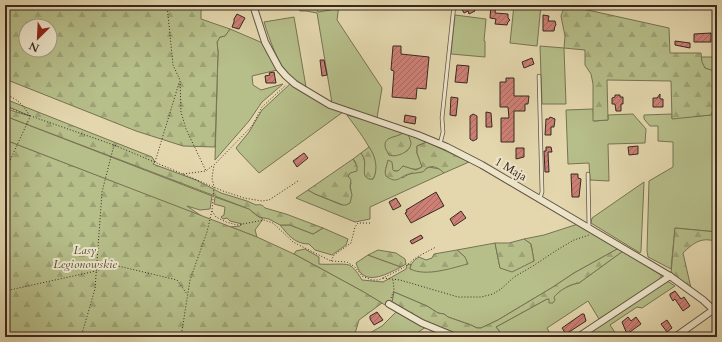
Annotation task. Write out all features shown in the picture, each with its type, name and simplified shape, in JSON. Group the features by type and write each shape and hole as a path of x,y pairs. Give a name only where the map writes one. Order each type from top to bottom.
{"street":[{"name":"1 Maja","path":"254,5 265,42 280,68 290,80 310,94 330,105 440,144 482,165 670,276 703,300 715,312 675,337"},
{"path":"578,337 670,276"},
{"path":"389,304 422,323 456,337"}],"lane":[{"path":"440,144 443,132 442,118 454,5"},
{"path":"539,76 542,192 540,198"},
{"path":"588,174 589,227"}],"path":[{"path":"167,5 173,65 180,80 181,112 186,129 206,171"},
{"path":"155,162 180,80"},
{"path":"181,174 206,171 214,165 252,126 262,107 290,80"},
{"path":"5,94 16,98 31,116"},
{"path":"5,106 114,145 181,174 244,198 262,201 269,200 298,181"},
{"path":"5,246 7,240 7,167 31,116"},
{"path":"81,337 95,288 102,192 114,145"},
{"path":"181,337 190,280 207,232 212,210 214,187 212,178 214,165"},
{"path":"212,210 216,217 226,222 237,224 264,220 273,223 293,242 331,261 347,262 355,267 362,276 372,280 383,278 400,280 458,296 481,297 493,294 514,277 557,250 574,240 596,232"},
{"path":"331,261 334,255 351,243 355,227 358,223 370,223"},
{"path":"383,278 403,268 417,257 436,247"},
{"path":"5,291 96,271 114,265 176,280 188,295"},
{"path":"389,304 394,290 393,279"}],"green space":[{"path":"5,5 201,5 201,19 230,29 225,36 220,37 217,42 215,147 183,146 136,131 5,79"},
{"path":"297,5 316,5 318,12 331,10 327,5 339,5 337,20 382,88 377,118 332,103 317,13 300,11"},
{"path":"514,5 541,5 537,46 510,43"},
{"path":"565,5 669,28 670,53 701,53 702,62 705,68 717,72 717,99 711,115 672,119 671,81 607,80 608,120 593,121 593,84 591,74 585,65 585,50 564,48 565,36 561,16"},
{"path":"455,15 486,19 484,41 485,57 451,54"},
{"path":"294,17 306,87 290,76 282,65 274,51 264,22"},
{"path":"230,29 265,44 277,70 252,76 253,85 261,90 283,84 262,102 249,121 215,160 217,42 220,37 225,36"},
{"path":"540,46 564,48 566,104 542,104"},
{"path":"701,57 717,57 717,87 715,79 716,73 705,68 701,62"},
{"path":"290,84 329,107 343,112 259,173 236,148 249,132 262,110"},
{"path":"5,99 152,157 155,162 153,164 196,180 221,193 256,205 261,205 265,208 323,228 313,234 290,225 280,225 269,219 259,217 249,209 5,116 5,108 30,116 9,107 5,104"},
{"path":"717,100 717,232 675,228 671,269 648,257 647,251 649,181 673,167 673,142 658,141 658,126 650,126 644,119 644,115 672,114 672,118 711,115"},
{"path":"593,109 594,121 608,120 608,115 633,114 646,129 645,143 608,144 609,181 590,180 589,163 568,164 566,110"},
{"path":"347,115 373,122 403,133 396,137 386,149 389,155 407,151 410,146 408,134 427,142 417,146 417,153 422,167 412,169 403,166 398,171 394,171 387,165 386,168 403,178 409,174 429,167 440,169 444,173 370,207 370,219 355,222 296,198 308,190 342,205 351,190 351,183 348,176 356,163 353,159 361,153 365,162 365,175 369,179 373,179 375,163 372,154 363,137"},
{"path":"5,116 212,196 210,209 200,210 187,206 203,217 5,140"},
{"path":"403,133 408,134 411,143 410,147 402,154 395,156 389,155 385,147 386,140"},
{"name":"Lasy Legionowskie","path":"5,140 257,237 294,254 382,303 359,320 354,337 5,337"},
{"path":"427,142 469,162 444,173 434,167 429,167 422,172 409,174 396,180 390,179 386,176 385,172 388,160 392,162 394,171 398,171 403,166 416,170 422,167 417,153 417,146"},
{"path":"369,147 376,162 376,171 373,179 369,179 365,175 365,162 361,153"},
{"path":"353,159 357,166 357,171 350,173 348,176 351,180 350,187 352,195 350,203 343,205 308,190"},
{"path":"644,182 640,253 591,223 592,218"},
{"path":"215,197 249,209 263,219 255,230 257,237 230,227 240,226 242,224 230,221 227,218 223,219 221,217 224,215 225,207 214,204"},
{"path":"578,224 619,248 574,273 498,320 481,328 477,328 444,314 438,313 427,306 394,292 392,302 385,305 294,254 296,251 305,249 319,257 319,264 349,265 355,269 362,280 383,282 406,269 407,265 411,264 410,269 465,257 457,250 495,243 500,268 534,261 531,244 524,239 544,235"},
{"path":"280,225 290,225 313,234 323,228 348,239 346,245 332,255 315,250 309,244 296,241"},
{"path":"675,228 717,232 717,242 712,240 702,240 690,246 683,253 691,288 671,274"},
{"path":"524,239 531,244 534,261 512,272 500,268 495,243 509,243"},
{"path":"619,248 623,251 579,283 569,286 556,294 553,303 549,303 549,299 547,299 496,327 504,337 459,337 422,322 397,308 392,302 394,292 427,306 438,313 444,314 477,328 481,328 498,320 574,273"},
{"path":"378,250 396,253 405,259 406,264 401,267 368,255"},
{"path":"457,250 465,257 468,264 431,272 410,269 413,262 419,257 426,260 432,258 434,254"},
{"path":"623,251 661,275 661,280 599,319 588,301 547,328 552,337 542,337 540,333 534,337 504,337 496,327 552,297 565,288 579,283"},
{"path":"368,255 401,267 382,276 366,276 360,272 356,263"},
{"path":"667,281 675,286 642,308 637,307 610,325 618,337 582,337"},
{"path":"397,311 426,327 411,337 363,337 382,326"}],"building":[{"path":"467,5 472,5 475,11 469,14 468,11 464,13 461,8"},
{"path":"491,5 496,5 495,13 508,14 508,18 510,20 507,25 495,24 496,19 490,18"},
{"path":"237,14 245,18 239,29 232,27"},
{"path":"543,15 549,16 548,21 555,21 556,25 554,31 543,31"},
{"path":"711,33 711,42 694,42 694,34"},
{"path":"675,41 690,43 690,48 675,45"},
{"path":"393,46 401,46 401,54 429,57 426,89 417,88 416,99 392,97 394,71 391,70"},
{"path":"532,58 534,64 524,68 522,62"},
{"path":"320,60 324,60 327,75 322,76"},
{"path":"457,65 469,66 467,83 455,82"},
{"path":"274,72 276,83 266,83 265,76"},
{"path":"506,78 514,78 514,96 529,96 528,104 525,104 525,111 514,111 514,142 501,142 501,118 509,118 508,107 500,107 500,82 506,82"},
{"path":"660,94 660,99 663,99 663,107 653,107 653,98 657,98"},
{"path":"615,95 620,95 620,97 623,97 621,111 616,111 615,104 612,104 612,98 615,97"},
{"path":"451,97 458,98 456,116 450,115"},
{"path":"486,112 491,113 492,127 486,127"},
{"path":"473,114 477,116 477,139 473,141 470,139 470,116"},
{"path":"405,115 416,117 415,124 404,122"},
{"path":"550,117 555,119 554,127 551,127 551,135 545,135 546,119 549,119"},
{"path":"638,146 638,154 629,155 628,147"},
{"path":"546,147 551,147 552,152 548,152 549,172 545,172 544,151 546,151"},
{"path":"516,148 524,148 524,157 516,159"},
{"path":"304,153 308,158 297,167 293,161"},
{"path":"571,174 578,174 578,178 581,179 579,197 572,197"},
{"path":"436,192 444,206 411,223 405,213 407,212 406,210"},
{"path":"396,198 401,206 393,210 389,202"},
{"path":"461,211 466,218 454,226 450,219"},
{"path":"421,235 423,238 412,244 410,241"},
{"path":"675,291 681,299 684,297 690,306 683,311 675,299 673,301 670,296 670,294"},
{"path":"377,312 383,320 374,325 370,319 370,316"},
{"path":"584,314 586,321 566,334 562,328"},
{"path":"628,317 631,321 636,317 641,324 627,334 622,322"},
{"path":"667,320 672,328 667,332 661,324"}]}
